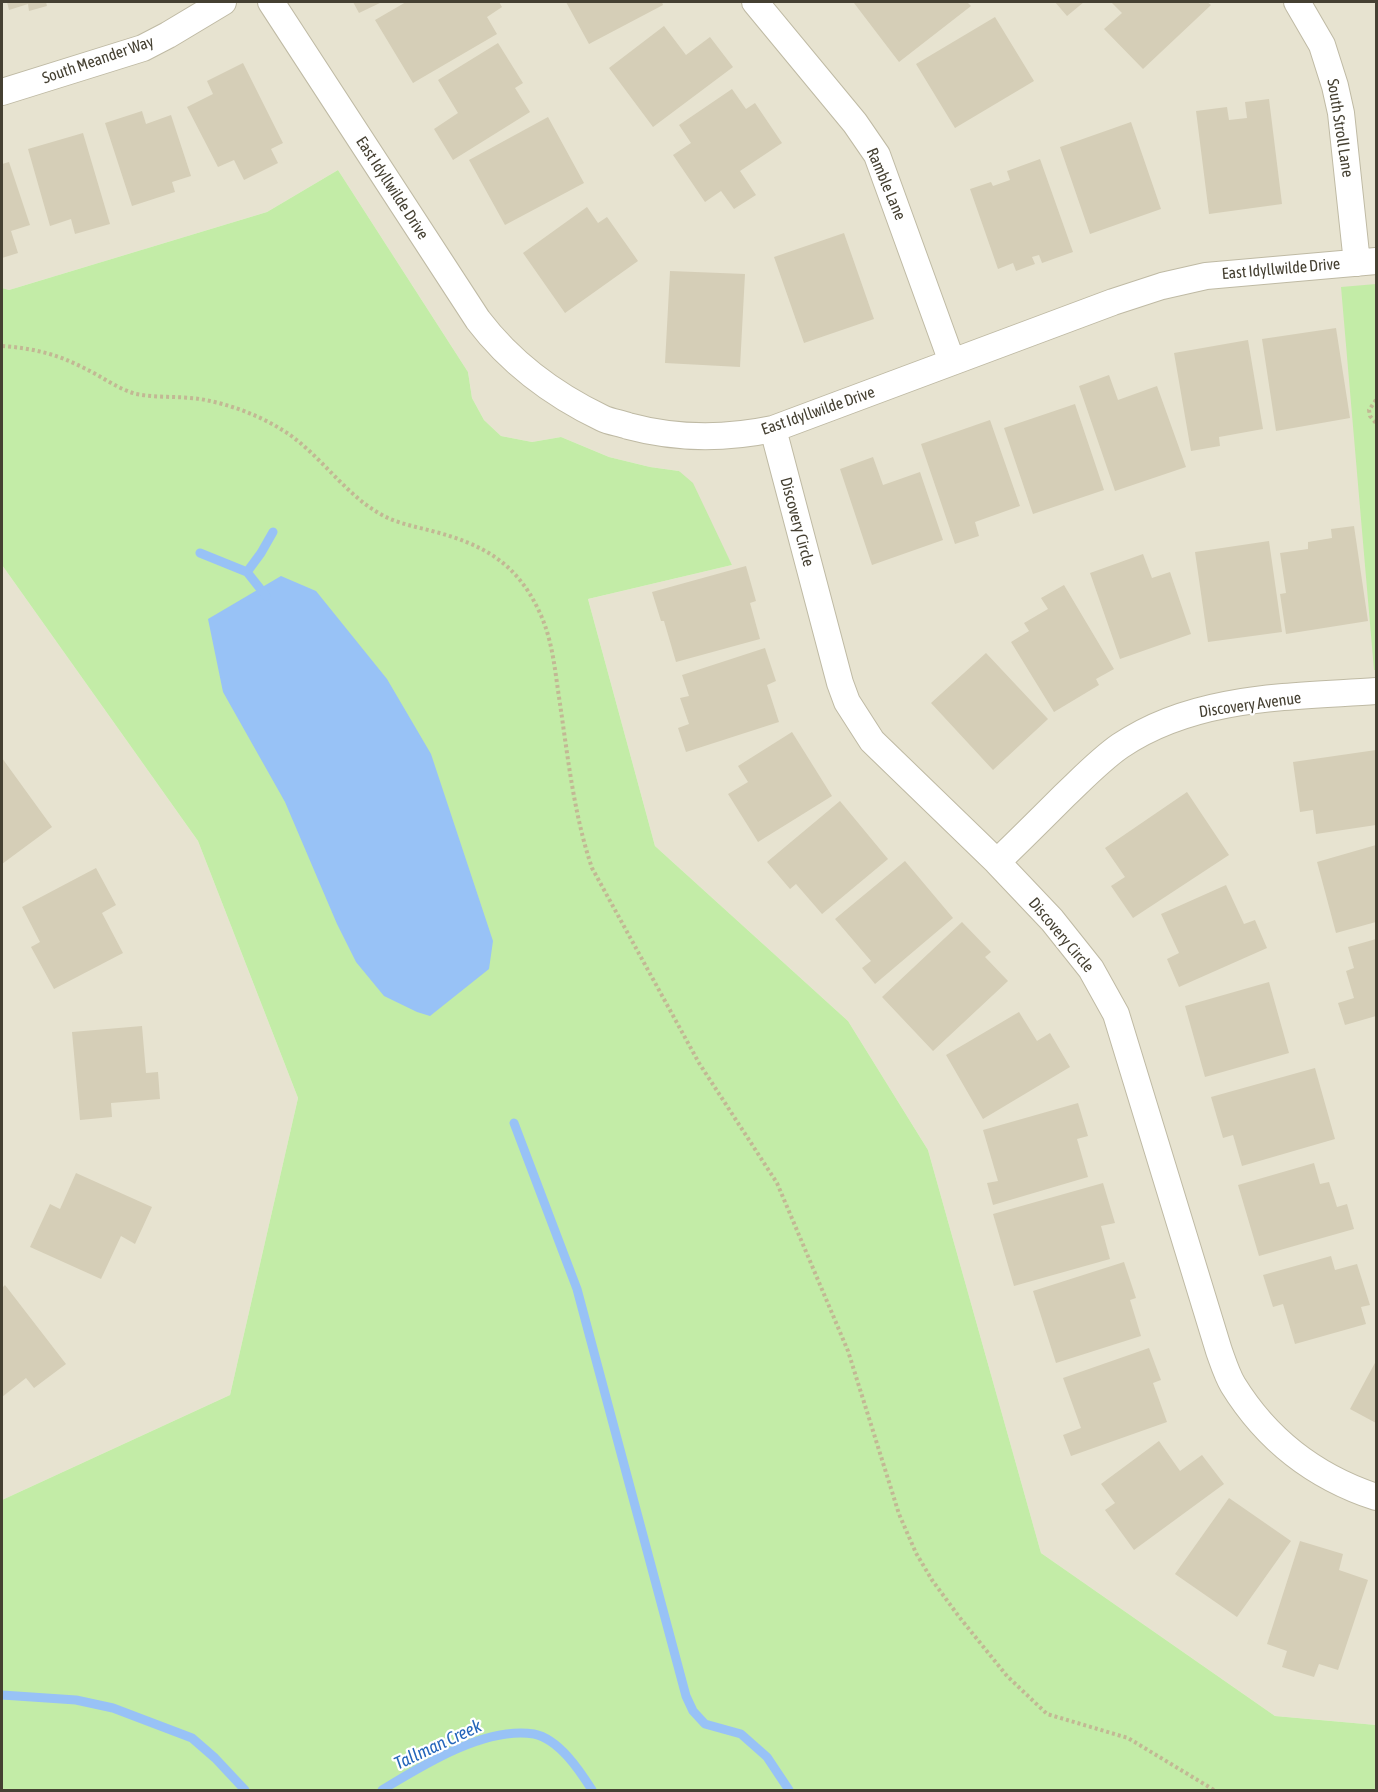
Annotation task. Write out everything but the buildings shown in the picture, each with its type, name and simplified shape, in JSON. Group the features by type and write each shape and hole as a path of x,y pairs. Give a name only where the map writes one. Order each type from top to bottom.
{"street":[{"name":"South Meander Way","path":"2,92 143,48 222,2"},
{"name":"East Idyllwilde Drive","path":"271,2 478,320 508,355 557,393 603,419 613,422 665,434 704,436 736,435 773,429 1113,302 1184,280 1206,276 1367,262"},
{"name":"Ramble Lane","path":"755,2 855,123 877,155 952,362"},
{"name":"South Stroll Lane","path":"1297,2 1322,45 1337,95 1367,262"},
{"name":"Discovery Circle","path":"773,429 847,702 872,741 882,752 997,862 1052,920 1091,969 1116,1014 1219,1351 1232,1383 1251,1411 1275,1439 1298,1458 1325,1476 1377,1497"},
{"name":"Discovery Avenue","path":"997,862 1101,761 1150,729 1188,714 1231,704 1377,691"}],"path":[{"path":"2,346 39,350 64,358 137,394 199,399 249,413 284,431 379,512 389,518 483,548 498,557 516,574 539,611 552,651 577,808 592,868 699,1063 777,1183 848,1351 899,1514 916,1553 932,1580 960,1618 1008,1676 1047,1714 1128,1738 1214,1791"},
{"path":"1377,400 1369,410 1370,416 1377,423"}],"shaded area":[{"path":"2,2 1376,2 1376,1725 1275,1716 1041,1553 928,1150 848,1021 655,846 588,599 732,565 679,471 609,457 561,437 532,442 501,436 484,420 472,398 468,372 338,170 267,212 9,290 2,288"},
{"path":"2,565 198,841 298,1098 230,1395 2,1500"}],"green space":[{"path":"338,170 468,372 472,398 484,420 501,436 532,442 561,437 609,457 679,471 693,483 732,565 588,599 655,846 848,1021 928,1150 1041,1553 1275,1716 1376,1725 1376,1790 2,1790 2,1500 230,1395 298,1098 198,841 2,565 2,288 9,290 267,212"},
{"path":"1376,284 1376,670 1374,670 1341,287"}],"water":[{"path":"281,576 316,591 387,679 431,754 493,941 489,969 430,1016 384,996 356,962 337,924 285,802 223,692 208,619"}],"waterway":[{"path":"266,596 247,572 273,532"},
{"path":"200,553 247,572"},
{"path":"514,1123 577,1289 686,1696 693,1711 705,1724 741,1734 767,1757 789,1790"},
{"path":"2,1695 76,1700 113,1708 192,1738 215,1758 245,1790"},
{"name":"Tallman Creek","path":"382,1790 455,1750 495,1736 515,1733 534,1734 552,1742 568,1757 592,1790"}]}
